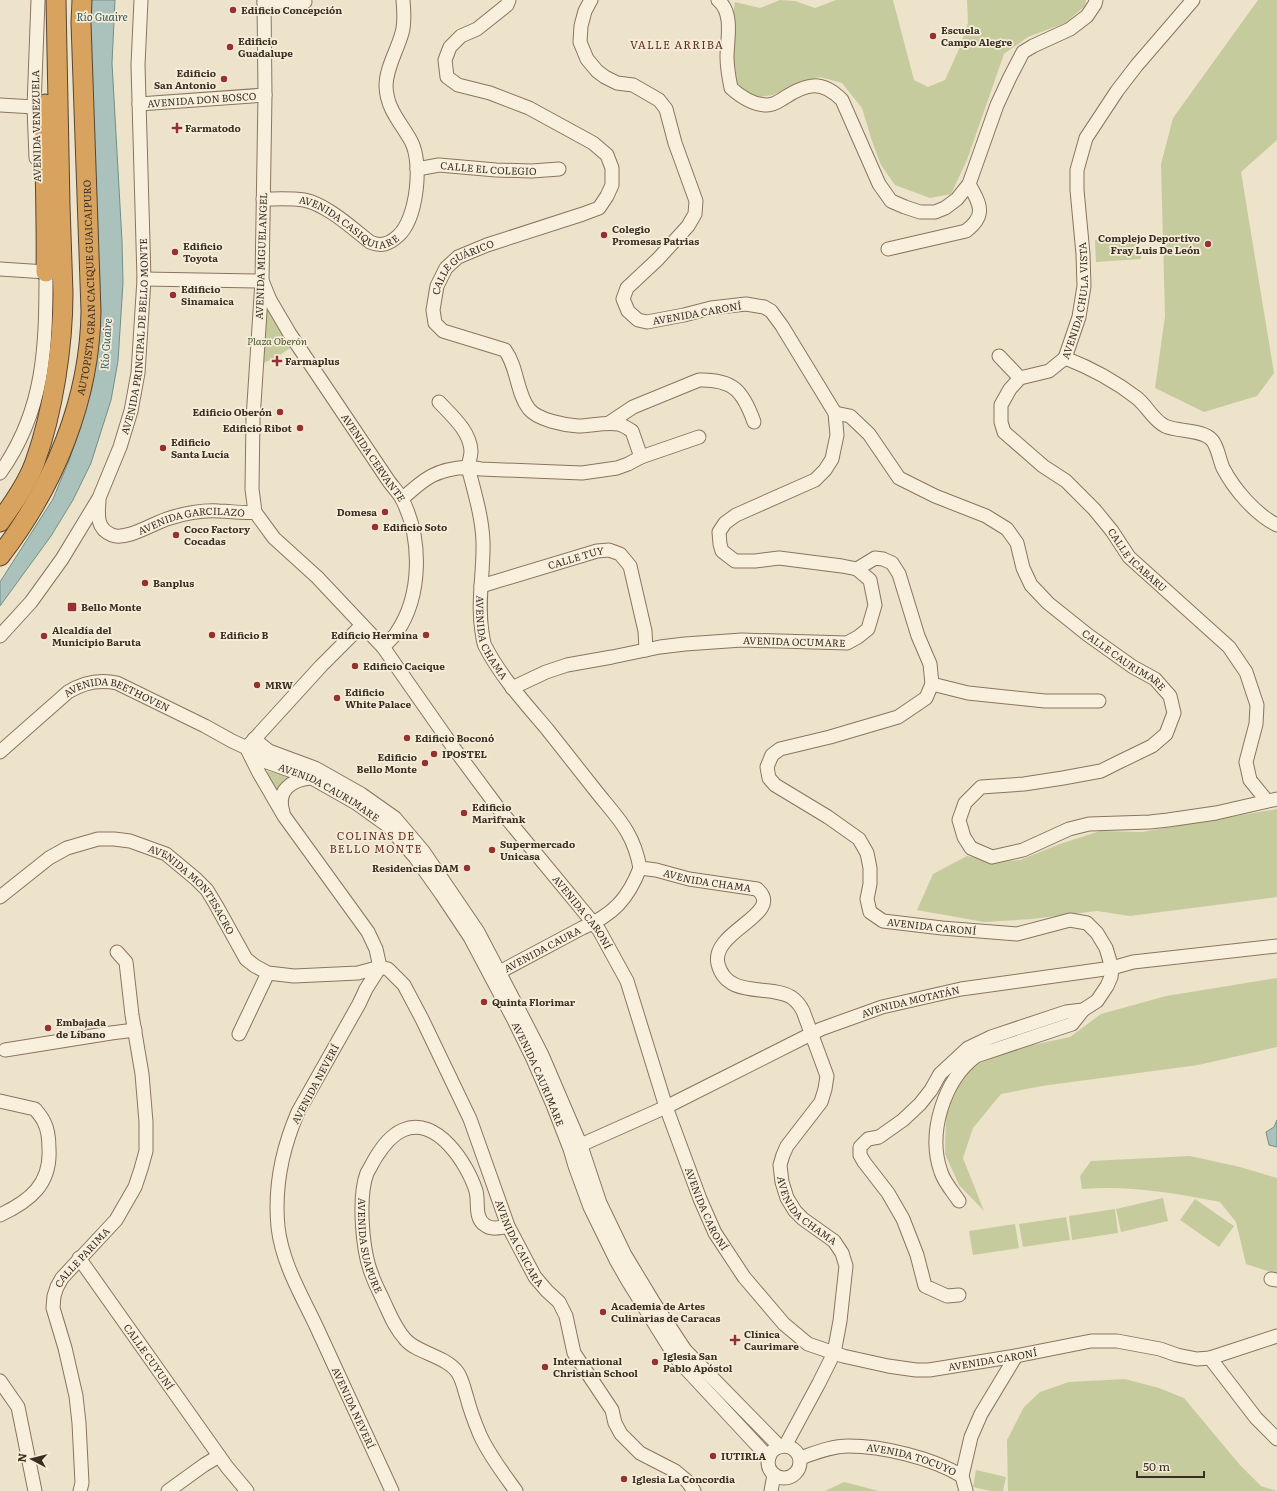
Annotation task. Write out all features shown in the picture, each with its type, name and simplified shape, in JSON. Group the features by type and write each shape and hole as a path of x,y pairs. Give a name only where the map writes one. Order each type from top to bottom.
{"highway":[{"name":"AUTOPISTA GRAN CACIQUE GUAICAIPURO","path":"0,522 18,495 34,463 46,423 52,396 61,330 63,293 56,0"},
{"path":"18,495 35,476 43,458 65,393 70,362 73,310 67,50 68,0"},
{"name":"AUTOPISTA GRAN CACIQUE GUAICAIPURO","path":"0,556 33,509 54,470 81,391 89,353 91,311 81,31 82,0"},
{"path":"46,272 47,224 44,151 46,92 48,68 57,51"}],"street":[{"name":"AVENIDA VENEZUELA","path":"37,252 37,181 34,107 38,0"},
{"name":"AVENIDA PRINCIPAL DE BELLO MONTE","path":"0,636 31,602 62,560 99,498 126,429 135,391 141,335 144,279 138,65 141,0"},
{"name":"AVENIDA CASIQUIARE","path":"263,199 304,200 316,204 331,212 370,242 376,244 386,244 399,236 408,222 415,192 417,169 415,153 411,141 394,115 388,102 386,85 388,73 402,32 404,15 403,0"},
{"name":"CALLE GUÁRICO","path":"509,0 507,5 477,29 461,36 450,47 445,60 447,77 458,86 490,93 529,108 593,143 607,155 612,168 612,185 599,208 518,234 458,257 446,268 437,286 432,310 435,323 443,331 460,338 505,350 511,358 523,401 530,411 539,417 552,422 577,426 609,423 620,425 632,431 641,457"},
{"name":"AVENIDA CARONÍ","path":"591,0 584,11 581,26 580,42 587,59 597,71 605,77 617,83 633,85 659,100 666,109 675,143 696,201 695,214 688,226 658,259 627,288 623,299 628,311 638,320 647,322 718,307 746,304 764,307 771,311 782,326 835,413 835,447 832,459 825,470 815,480 736,515 725,523 719,532 722,551 735,561 755,561 779,558 857,569"},
{"path":"718,0 722,3 728,22 729,36 727,56 731,88 741,97 755,103 767,105 776,103 802,88 812,86 823,87 833,91 842,100 880,184 891,201 920,212 935,212 945,208 957,199 969,184 998,105 1023,52 1070,28 1087,16 1096,4 1096,0"},
{"name":"AVENIDA CHULA VISTA","path":"1193,0 1137,65 1086,138 1077,170 1077,190 1083,254 1084,286 1079,317 1065,358 1086,366 1123,388 1139,399 1151,414 1164,425 1179,431 1201,434 1211,439 1217,450 1222,466 1240,494 1277,525"},
{"path":"264,1 305,2"},
{"name":"AVENIDA MIGUELANGEL","path":"256,512 252,489 252,419 262,281 265,95 264,1"},
{"name":"AVENIDA DON BOSCO","path":"139,104 265,95"},
{"path":"0,105 34,107"},
{"name":"CALLE EL COLEGIO","path":"417,169 439,165 532,171 559,169"},
{"path":"888,249 966,231 975,224 979,214 979,204 969,184"},
{"path":"0,269 46,272 45,335 40,380 33,407 22,434 10,458 0,473"},
{"path":"144,279 262,281"},
{"name":"AVENIDA CERVANTE","path":"262,281 270,300 290,334 402,499 415,539 417,556 416,578 407,614 397,632 383,647"},
{"path":"999,356 1020,378 1049,371 1065,358"},
{"name":"CALLE ICABARU","path":"1020,378 1010,389 1000,405 1001,422 1004,432 1043,466 1066,481 1094,509 1130,557 1189,612 1210,628 1229,647 1246,672 1257,705 1256,724 1246,762 1250,780 1272,800"},
{"path":"609,423 633,407 699,380 718,381 731,386 742,394 754,422"},
{"path":"439,402 467,435 471,451 468,467"},
{"name":"CALLE CAURIMARE","path":"835,413 850,416 869,434 899,478 935,496 986,516 1006,529 1017,543 1024,568 1031,585 1048,603 1088,635 1133,667 1155,679 1170,696 1174,713 1166,734 1152,746 1101,771 1024,784 981,787 965,803 959,820 964,837 971,848 992,857 1023,850 1069,829 1089,824 1107,822 1150,822 1216,813 1272,800"},
{"path":"402,499 422,480 446,470 468,467 481,469 582,473 617,468 641,457 699,437"},
{"name":"AVENIDA CHAMA","path":"468,467 482,521 483,542 481,623 485,645 512,688 548,730 593,788 618,816 631,837 637,852 640,868 656,870 689,879 757,889 763,894 763,907 753,918 741,926 722,944 718,954 718,964 723,974 732,983 748,989 775,992 790,996 798,1002 803,1011 827,1076 821,1102 787,1146 780,1165 782,1182 787,1198 795,1211 803,1220 834,1242 842,1253 846,1266 840,1321 834,1353 819,1383 782,1446"},
{"name":"AVENIDA GARCILAZO","path":"99,498 98,519 100,525 111,535 118,536 133,533 168,518 188,513 216,511 242,513 256,512 274,538 318,577 362,625"},
{"name":"CALLE TUY","path":"481,586 597,551 609,550 620,554 630,566 645,631 646,650"},
{"path":"857,569 875,558 883,559 892,563 899,574 918,636 930,664 932,684 968,693 1045,701 1098,701"},
{"name":"AVENIDA OCUMARE","path":"512,688 546,672 567,665 660,647 742,640 847,642 858,638 868,628 875,606 870,580 857,569"},
{"path":"362,625 250,743 259,773 284,816 368,932 376,949 380,967"},
{"name":"AVENIDA CARONÍ","path":"362,625 383,647 453,747 499,809 544,865 594,923 626,981 666,1107 700,1199 715,1233 732,1260 764,1302 795,1335 808,1344 834,1353 888,1366 916,1370 929,1370 1016,1356 1091,1341 1117,1341 1160,1349 1177,1355 1197,1359 1210,1358 1277,1336"},
{"name":"AVENIDA BEETHOVEN","path":"0,752 68,692 89,682 104,680 117,683 205,726 232,741 250,743"},
{"name":"AVENIDA CARONÍ","path":"932,684 926,698 898,717 830,737 798,743 780,749 772,754 767,767 769,778 775,785 828,817 858,839 867,853 870,868 870,884 867,899 870,912 883,921 942,928 1017,934 1070,920 1087,923 1097,933 1106,948 1112,968"},
{"name":"AVENIDA CAURIMARE","path":"250,743 264,761 312,778 356,802 388,826 415,857 495,975 542,1055 575,1148 625,1255 654,1303 685,1350 782,1446"},
{"name":"AVENIDA CAURIMARE","path":"250,743 315,768 361,794 395,818 423,851 478,932 495,975"},
{"path":"284,816 280,804 287,787 300,779 312,778"},
{"name":"AVENIDA MONTESACRO","path":"0,897 49,858 67,848 98,839 114,838 130,841 166,854 196,879 207,890 246,959 268,973 301,976 358,973 380,967"},
{"name":"AVENIDA CAURA","path":"495,975 594,923 616,908 625,898 640,868"},
{"name":"AVENIDA MOTATÁN","path":"575,1148 666,1107 811,1034 882,1007 961,989 1112,968 1133,962 1277,946"},
{"name":"CALLE PARIMA","path":"80,1491 82,1483 76,1396 65,1348 53,1308 54,1296 62,1278 116,1220 135,1186 146,1151 146,1122 142,1074 126,962 117,952"},
{"name":"AVENIDA CAICARA","path":"380,967 388,969 404,985 422,1020 470,1119 508,1226 535,1277 547,1291 560,1302 566,1316 574,1353 612,1410 614,1423 621,1434 640,1453 675,1471 687,1481 694,1491"},
{"name":"AVENIDA NEVERÍ","path":"380,967 366,989 298,1112 291,1128 280,1165 277,1191 277,1214 278,1229 290,1271 392,1491"},
{"path":"959,1201 941,1174 936,1157 936,1140 943,1104 959,1073 968,1062 976,1056 1072,1024 1083,1010 1097,1001 1107,986 1111,977 1112,968"},
{"path":"239,1034 268,973"},
{"path":"959,1295 947,1296 925,1286 917,1255 903,1219 888,1193 864,1162 860,1155 860,1147 868,1139 879,1137 903,1120 920,1104 931,1090 940,1074 968,1048 991,1037 1066,1012 1083,1010"},
{"path":"5,1050 135,1030"},
{"path":"0,1103 35,1109 45,1123 49,1142 50,1161 46,1177 32,1195 26,1201 0,1215"},
{"name":"AVENIDA SUAPURE","path":"508,1226 495,1229 485,1226 479,1219 476,1192 464,1163 441,1138 423,1128 413,1127 395,1134 386,1142 367,1173 362,1200 364,1244 371,1274 396,1327 406,1341 447,1362 457,1370 462,1380 480,1435 488,1450 516,1491"},
{"name":"AVENIDA CAURIMARE","path":"575,1148 590,1207 616,1260 676,1358 769,1458"},
{"name":"CALLE CUYUNÍ","path":"79,1258 219,1456 246,1491"},
{"name":"AVENIDA TOCUYO","path":"800,1458 822,1450 847,1446 872,1448 899,1452 950,1468 962,1476 971,1437 978,1420 992,1393 1016,1356"},
{"path":"1210,1358 1256,1418 1277,1439"},
{"path":"0,1381 18,1407 35,1491"},
{"path":"782,1446 794,1449 800,1458 798,1470 795,1474 785,1478 774,1475 769,1464 769,1458 774,1449 782,1446"},
{"path":"168,1491 219,1456"},
{"path":"771,1491 774,1475"},
{"path":"962,1476 966,1491"}],"green space":[{"path":"780,0 795,1 815,8 836,0 893,0 914,80 928,87 945,80 959,49 968,23 967,0 1086,0 1085,6 1065,23 1028,37 1004,54 967,160 951,194 930,198 895,185 881,165 862,108 842,83 820,77 800,82 773,95 758,97 739,88 732,45 733,13 735,2 760,8"},
{"name":"Complejo Deportivo Fray Luis De León","path":"1258,0 1277,0 1277,140 1241,172 1274,373 1257,396 1204,412 1155,388 1165,316 1161,164 1173,118"},
{"path":"1140,237 1141,259 1096,262 1095,240"},
{"name":"Plaza Oberón","path":"265,299 294,345 280,355 264,363"},
{"path":"267,771 297,778 276,798"},
{"path":"1277,809 1277,897 1130,916 1097,911 1032,919 984,922 917,910 933,874 967,856 992,862 1020,860 1060,844 1100,831 1142,832"},
{"path":"1277,978 1277,1047 1198,1065 1042,1086 1001,1094 973,1128 963,1158 984,1211 959,1185 945,1154 946,1112 961,1077 978,1063 1023,1047 1070,1037 1101,1014 1166,996"},
{"path":"1190,1156 1240,1167 1277,1178 1277,1274 1246,1264 1236,1222 1220,1202 1169,1193 1134,1189 1082,1189 1080,1176 1091,1161"},
{"path":"1163,1198 1168,1221 1121,1232 1116,1209"},
{"path":"1195,1199 1234,1226 1219,1247 1180,1220"},
{"path":"1115,1209 1118,1233 1072,1240 1069,1216"},
{"path":"1066,1217 1070,1240 1023,1247 1019,1224"},
{"path":"1015,1224 1019,1248 973,1255 969,1231"},
{"path":"1125,1379 1159,1388 1184,1398 1240,1465 1261,1486 1277,1491 1008,1491 1007,1440 1024,1407 1040,1392 1069,1382"},
{"path":"976,1470 1006,1477 1003,1491 991,1491 973,1487"},
{"path":"844,1482 879,1491 825,1491"}],"water":[{"name":"Río Guaire","path":"89,0 115,0 112,63 123,283 118,361 111,400 91,463 73,500 51,536 0,606 0,582 53,499 70,458 92,387 96,347"},
{"path":"1277,1120 1277,1147 1269,1145 1266,1132 1274,1127"}],"place":[{"name":"Edificio Concepción","path":"233,10"},
{"name":"Escuela Campo Alegre","path":"933,36"},
{"name":"Edificio Guadalupe","path":"230,47"},
{"name":"Edificio San Antonio","path":"224,79"},
{"name":"Farmatodo","path":"177,128"},
{"name":"Colegio Promesas Patrias","path":"604,235"},
{"name":"Complejo Deportivo Fray Luis De León","path":"1208,244"},
{"name":"Edificio Toyota","path":"175,252"},
{"name":"Edificio Sinamaica","path":"173,295"},
{"name":"Farmaplus","path":"277,361"},
{"name":"Edificio Oberón","path":"280,412"},
{"name":"Edificio Ribot","path":"300,428"},
{"name":"Edificio Santa Lucía","path":"163,448"},
{"name":"Domesa","path":"385,512"},
{"name":"Edificio Soto","path":"375,527"},
{"name":"Coco Factory Cocadas","path":"176,535"},
{"name":"Banplus","path":"145,583"},
{"name":"Bello Monte","path":"72,607"},
{"name":"Edificio B","path":"212,635"},
{"name":"Edificio Hermina","path":"426,635"},
{"name":"Alcaldía del Municipio Baruta","path":"44,636"},
{"name":"Edificio Cacique","path":"355,666"},
{"name":"MRW","path":"257,685"},
{"name":"Edificio White Palace","path":"337,698"},
{"name":"Edificio Boconó","path":"407,738"},
{"name":"IPOSTEL","path":"434,754"},
{"name":"Edificio Bello Monte","path":"425,763"},
{"name":"Edificio Marifrank","path":"464,813"},
{"name":"Supermercado Unicasa","path":"492,850"},
{"name":"Residencias DAM","path":"467,868"},
{"name":"Quinta Florimar","path":"484,1002"},
{"name":"Embajada de Líbano","path":"48,1028"},
{"name":"Academia de Artes Culinarias de Caracas","path":"603,1312"},
{"name":"Clínica Caurimare","path":"735,1340"},
{"name":"Iglesia San Pablo Apóstol","path":"655,1362"},
{"name":"International Christian School","path":"545,1367"},
{"name":"IUTIRLA","path":"713,1456"},
{"name":"Iglesia La Concordia","path":"624,1479"}],"district":[{"name":"VALLE ARRIBA","path":"677,45"},
{"name":"COLINAS DE BELLO MONTE","path":"376,842"}]}
